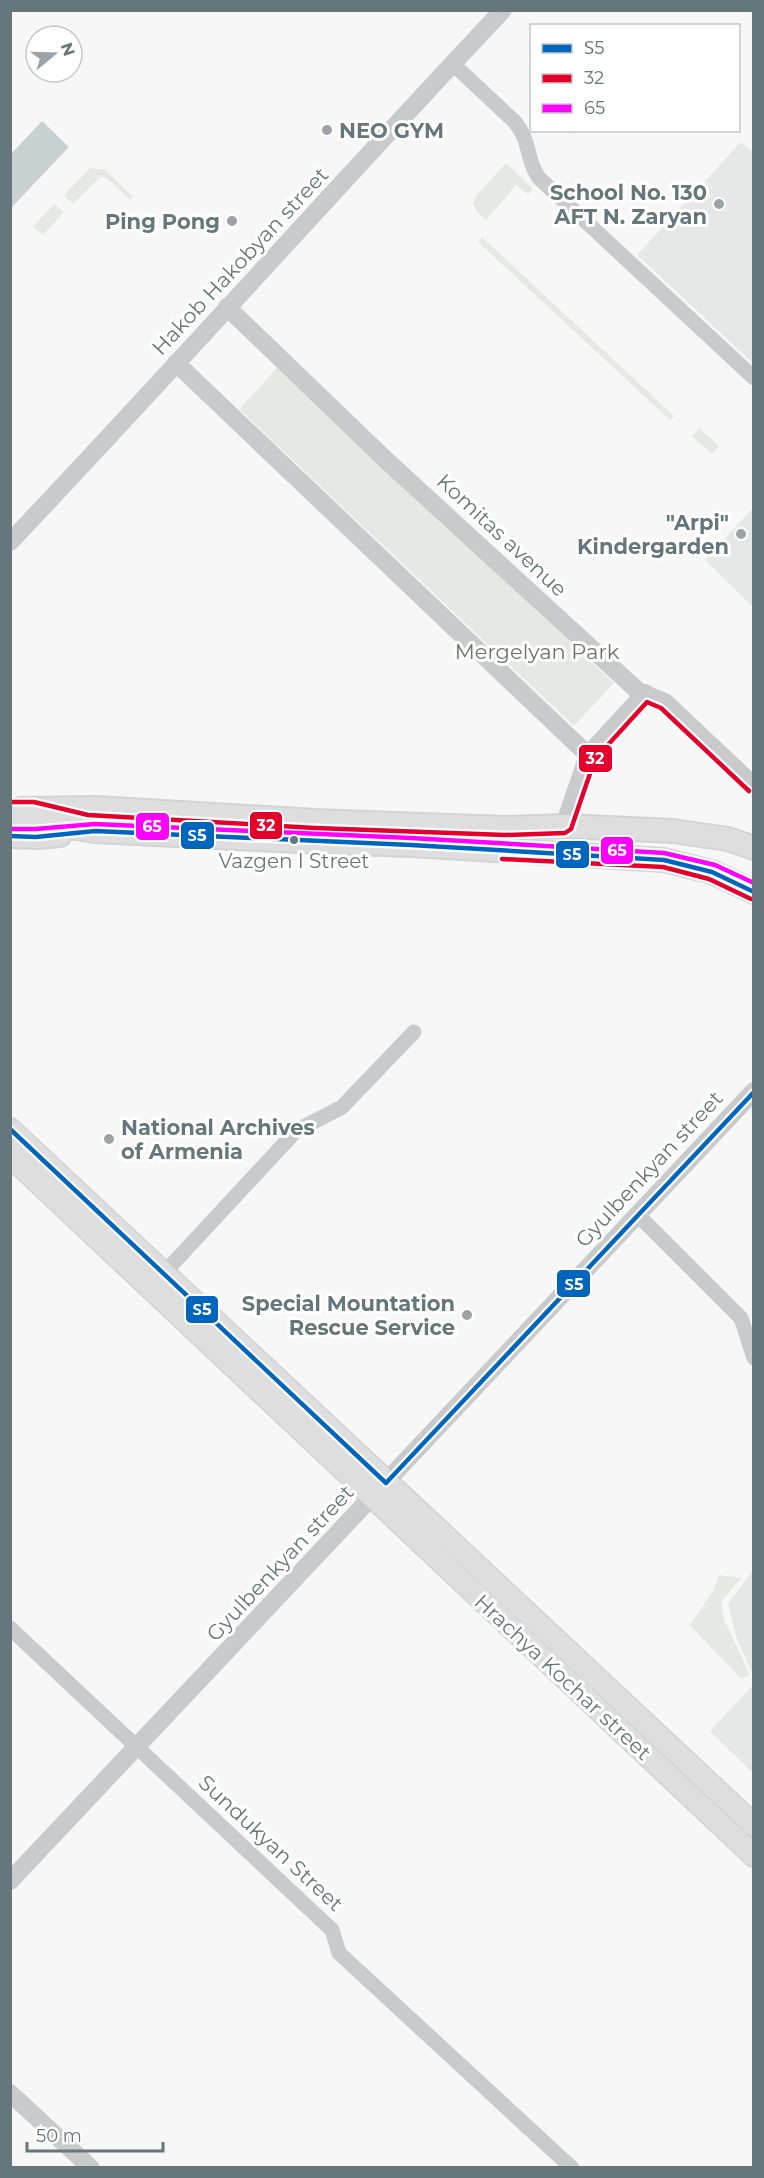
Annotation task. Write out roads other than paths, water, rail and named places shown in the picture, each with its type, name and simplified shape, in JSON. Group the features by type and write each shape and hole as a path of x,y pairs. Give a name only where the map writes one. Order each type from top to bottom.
{"main road":[{"path":"10,795 35,795 88,808"},
{"path":"20,815 88,808 505,828 564,826 673,831 729,839 753,848"},
{"path":"20,815 95,831"},
{"path":"10,836 36,837 95,831 411,845 664,860 712,872 753,892"},
{"path":"10,1129 164,1273 379,1490"},
{"path":"10,1156 379,1490"},
{"name":"Hrachya Kochar street","path":"379,1490 753,1825"},
{"name":"Hrachya Kochar street","path":"379,1490 753,1856"}],"street":[{"name":"Hakob Hakobyan street","path":"10,542 129,417 227,307 250,285 503,10"},
{"path":"453,64 523,132 532,165 539,177 753,378"},
{"name":"Komitas avenue","path":"227,307 387,461 638,691 665,702 753,786"},
{"path":"176,363 588,755"},
{"path":"564,826 588,755 645,693"},
{"path":"164,1273 296,1131 342,1107 414,1032"},
{"name":"Gyulbenkyan street","path":"10,1881 753,1091"},
{"path":"638,1214 741,1317 753,1358"},
{"name":"Sundukyan Street","path":"10,1628 332,1930 339,1953 573,2168"},
{"path":"10,2093 91,2168"}],"place":[{"name":"NEO GYM","path":"327,130"},
{"name":"School No. 130 AFT N. Zaryan","path":"719,204"},
{"name":"Ping Pong","path":"232,221"},
{"name":"\"Arpi\" Kindergarden","path":"741,534"},
{"name":"Vazgen I Street","path":"294,840"},
{"name":"National Archives of Armenia","path":"109,1139"},
{"name":"Special Mountation Rescue Service","path":"467,1315"}],"park label":[{"name":"Mergelyan Park","path":"537,651"}]}
